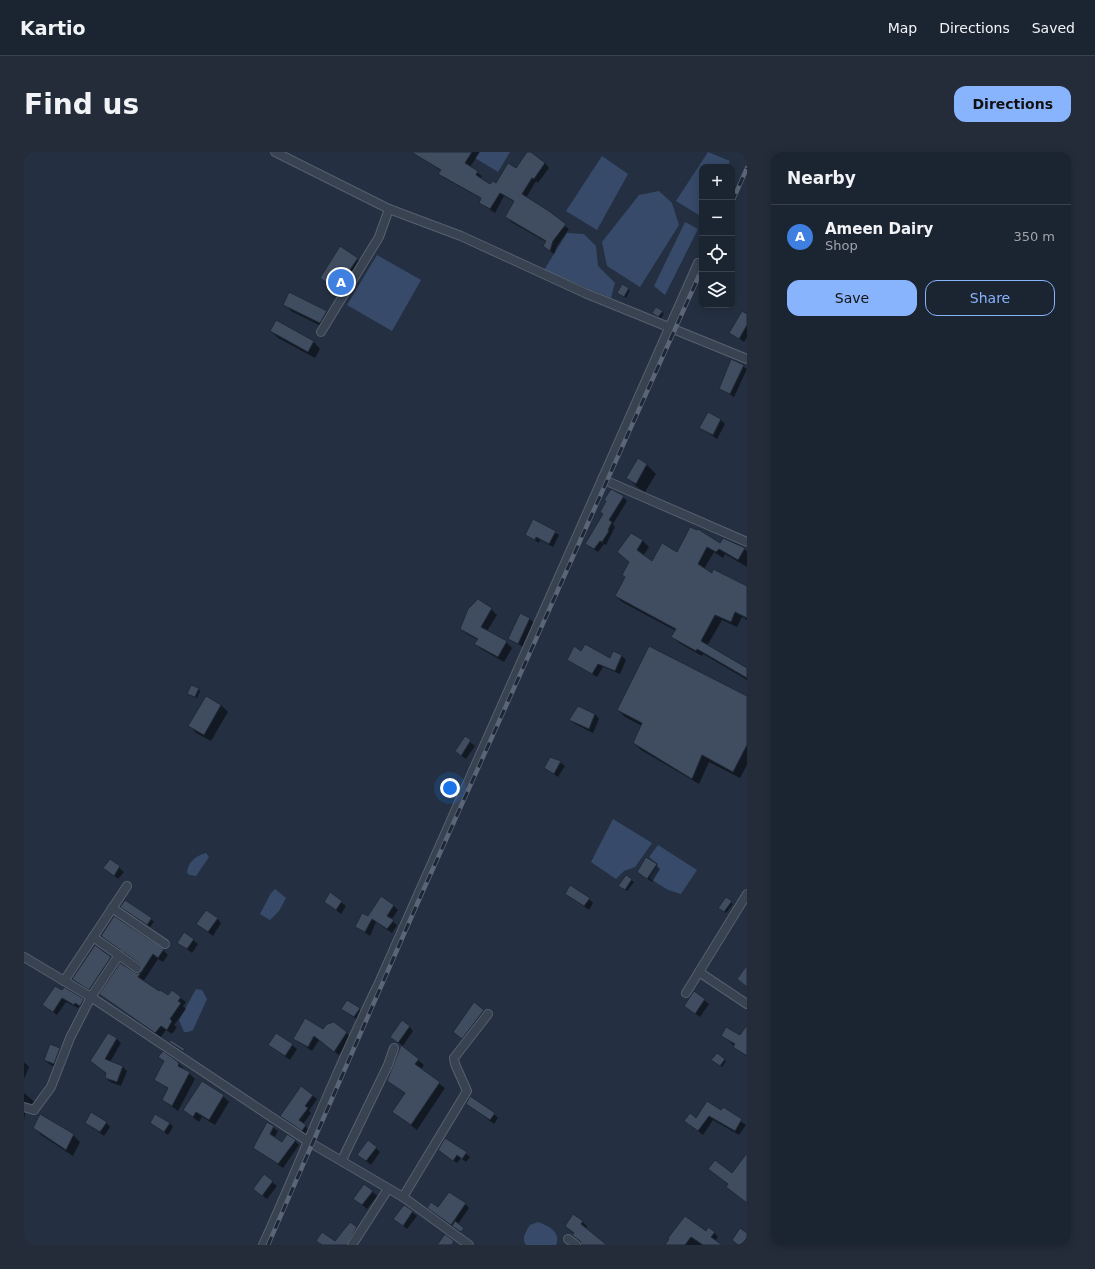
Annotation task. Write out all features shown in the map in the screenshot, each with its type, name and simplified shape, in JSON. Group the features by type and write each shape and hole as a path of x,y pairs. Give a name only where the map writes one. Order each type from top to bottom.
{"street":[{"path":"275,152 389,209 461,236 585,292 747,359"},
{"path":"321,332 379,238 389,209"},
{"path":"263,1245 309,1142 350,1043 378,985 493,720 698,263"},
{"path":"602,479 747,542"},
{"path":"64,981 127,886"},
{"path":"686,993 747,894"},
{"path":"112,908 165,944"},
{"path":"93,937 137,968"},
{"path":"24,1107 34,1110 51,1087 70,1038 91,997 119,955"},
{"path":"24,956 91,997 309,1142 403,1197 469,1245"},
{"path":"700,972 747,1004"},
{"path":"403,1197 467,1091 455,1064 454,1058 488,1014"},
{"path":"342,1160 388,1065 394,1048"},
{"path":"352,1245 388,1189"},
{"path":"568,1239 576,1245"}],"water":[{"path":"479,152 510,152 498,172 475,158"},
{"path":"708,152 730,161 728,164 700,164"},
{"path":"602,156 628,174 597,230 566,211"},
{"path":"699,166 699,215 676,201"},
{"path":"659,191 672,203 679,225 640,287 607,266 602,242 639,195"},
{"path":"685,222 698,229 665,295 654,286"},
{"path":"567,233 584,234 596,246 598,266 615,283 611,298 544,270"},
{"path":"377,255 421,280 392,331 347,305"},
{"path":"613,819 652,843 635,867 624,871 616,879 591,862"},
{"path":"658,845 697,870 681,894 668,890 649,878 658,864 649,857"},
{"path":"206,853 209,857 196,876 187,873 191,862"},
{"path":"275,889 286,898 279,911 270,920 260,914 271,893"},
{"path":"196,989 202,990 207,999 193,1030 184,1032 179,1020"},
{"path":"538,1222 553,1230 557,1236 556,1245 526,1245 524,1238 527,1230 530,1225"}],"building":[{"path":"411,152 472,152 465,163 478,171 476,175 490,184 493,181 496,183 508,163 516,168 527,152 531,152 545,163 534,179 532,178 522,194 566,224 553,241 550,251 543,246 546,241 505,217 514,201 500,193 490,209 479,203 481,198 438,174 441,170"},
{"path":"340,246 358,258 347,274 338,267 327,283 320,278"},
{"path":"622,284 629,288 624,297 617,293"},
{"path":"289,292 327,311 320,323 283,305"},
{"path":"656,307 663,311 658,317 652,313"},
{"path":"742,311 747,314 747,325 739,339 729,333"},
{"path":"276,320 314,341 308,352 270,331"},
{"path":"731,359 744,365 730,394 719,389"},
{"path":"708,412 721,419 713,435 699,428"},
{"path":"638,458 647,464 636,484 626,478"},
{"path":"611,489 624,496 609,520 612,522 608,530 609,531 602,542 600,541 594,549 585,544 603,514 600,512 606,501 604,500"},
{"path":"533,519 556,531 549,544 536,537 535,540 525,535"},
{"path":"690,527 697,530 698,529 720,543 723,538 745,548 738,560 719,549 716,552 707,547 698,564 712,573 713,569 747,586 747,618 735,612 731,622 715,615 701,641 747,668 747,678 697,649 696,651 671,637 676,629 615,596 625,577 622,575 629,562 617,552 631,533 643,540 637,550 652,561 662,543 677,552"},
{"path":"478,599 492,608 481,627 507,641 498,657 474,644 478,639 460,629 468,609"},
{"path":"520,613 530,618 518,644 508,639"},
{"path":"585,644 610,658 613,651 622,655 615,671 598,664 592,674 567,660 574,646 581,651"},
{"path":"649,646 747,696 747,745 733,772 702,755 692,779 633,743 642,723 617,710"},
{"path":"191,685 199,688 195,697 187,694"},
{"path":"206,696 221,705 204,735 188,726"},
{"path":"578,706 595,714 589,729 569,720"},
{"path":"465,736 471,740 461,756 455,751"},
{"path":"550,757 561,761 554,774 544,768"},
{"path":"646,857 657,864 647,879 637,872"},
{"path":"110,859 120,866 114,876 103,868"},
{"path":"626,875 632,879 625,890 618,886"},
{"path":"570,885 590,898 584,906 565,894"},
{"path":"330,892 342,901 336,910 324,902"},
{"path":"381,896 394,905 387,916 394,920 387,929 372,919 365,932 355,927 362,913 368,916"},
{"path":"726,897 732,901 724,912 718,908"},
{"path":"125,900 152,918 147,925 120,907"},
{"path":"206,910 218,918 208,932 196,924"},
{"path":"114,916 164,949 158,958 153,954 138,977 159,991 160,990 168,995 172,990 181,997 178,1001 181,1003 170,1019 172,1021 167,1030 161,1026 155,1033 99,994 120,963 136,973 140,973 142,969 140,964 101,936"},
{"path":"184,932 194,939 187,949 177,943"},
{"path":"95,945 111,957 89,990 72,979"},
{"path":"747,965 747,987 737,979"},
{"path":"55,986 62,990 64,987 84,999 80,1006 75,1003 74,1005 62,998 53,1012 42,1005"},
{"path":"694,991 705,999 695,1014 684,1006"},
{"path":"347,1000 360,1008 354,1017 341,1009"},
{"path":"474,1002 484,1010 462,1039 453,1032"},
{"path":"305,1018 323,1029 327,1024 334,1022 347,1032 334,1052 314,1036 308,1047 293,1039"},
{"path":"402,1020 410,1026 398,1043 390,1037"},
{"path":"747,1025 747,1056 733,1047 735,1044 721,1036 726,1027 740,1035"},
{"path":"108,1033 117,1038 105,1059 123,1066 117,1082 105,1078 106,1073 90,1061"},
{"path":"276,1033 293,1044 285,1056 268,1045"},
{"path":"171,1040 185,1049 183,1051 169,1042"},
{"path":"50,1044 60,1048 54,1064 44,1060"},
{"path":"401,1045 419,1059 415,1064 440,1082 411,1125 392,1112 405,1093 387,1081"},
{"path":"163,1051 177,1061 179,1064 178,1066 190,1072 172,1106 162,1100 168,1088 154,1080 164,1061 158,1057"},
{"path":"717,1053 725,1059 720,1066 711,1060"},
{"path":"202,1081 224,1095 209,1120 196,1112 193,1117 183,1110"},
{"path":"301,1086 313,1095 305,1106 308,1108 299,1120 306,1125 302,1131 280,1116"},
{"path":"470,1096 495,1113 490,1120 466,1104"},
{"path":"707,1101 721,1110 723,1107 742,1119 735,1131 709,1116 698,1131 684,1121 690,1113 696,1118"},
{"path":"91,1112 107,1122 100,1132 85,1123"},
{"path":"40,1114 74,1134 66,1150 33,1128"},
{"path":"155,1114 170,1123 164,1132 150,1123"},
{"path":"267,1122 274,1126 270,1134 282,1142 287,1134 296,1140 278,1164 253,1148"},
{"path":"445,1138 467,1152 462,1159 457,1155 453,1161 438,1150"},
{"path":"368,1140 377,1147 366,1161 357,1155"},
{"path":"747,1153 747,1203 726,1187 728,1184 708,1169 715,1160 732,1173"},
{"path":"264,1174 273,1181 262,1196 253,1189"},
{"path":"364,1184 373,1191 362,1205 353,1199"},
{"path":"449,1192 466,1203 451,1225 427,1208 431,1202 438,1207"},
{"path":"404,1205 413,1211 403,1226 393,1219"},
{"path":"573,1214 583,1221 581,1224 607,1245 581,1245 580,1241 572,1235 574,1233 565,1226"},
{"path":"685,1216 706,1231 708,1227 715,1232 711,1237 722,1245 703,1245 691,1237 685,1245 665,1245 669,1239 668,1238"},
{"path":"455,1221 464,1228 461,1232 452,1226"},
{"path":"350,1222 357,1227 347,1245 322,1245 316,1241 322,1232 335,1241"},
{"path":"740,1228 747,1233 747,1245 738,1245 732,1240"},
{"path":"445,1234 454,1241 452,1245 437,1245"}],"railway":[{"path":"733,200 747,168"},
{"path":"268,1245 418,902 701,272"}],"place":[{"name":"Ameen Dairy","path":"341,282"}]}
